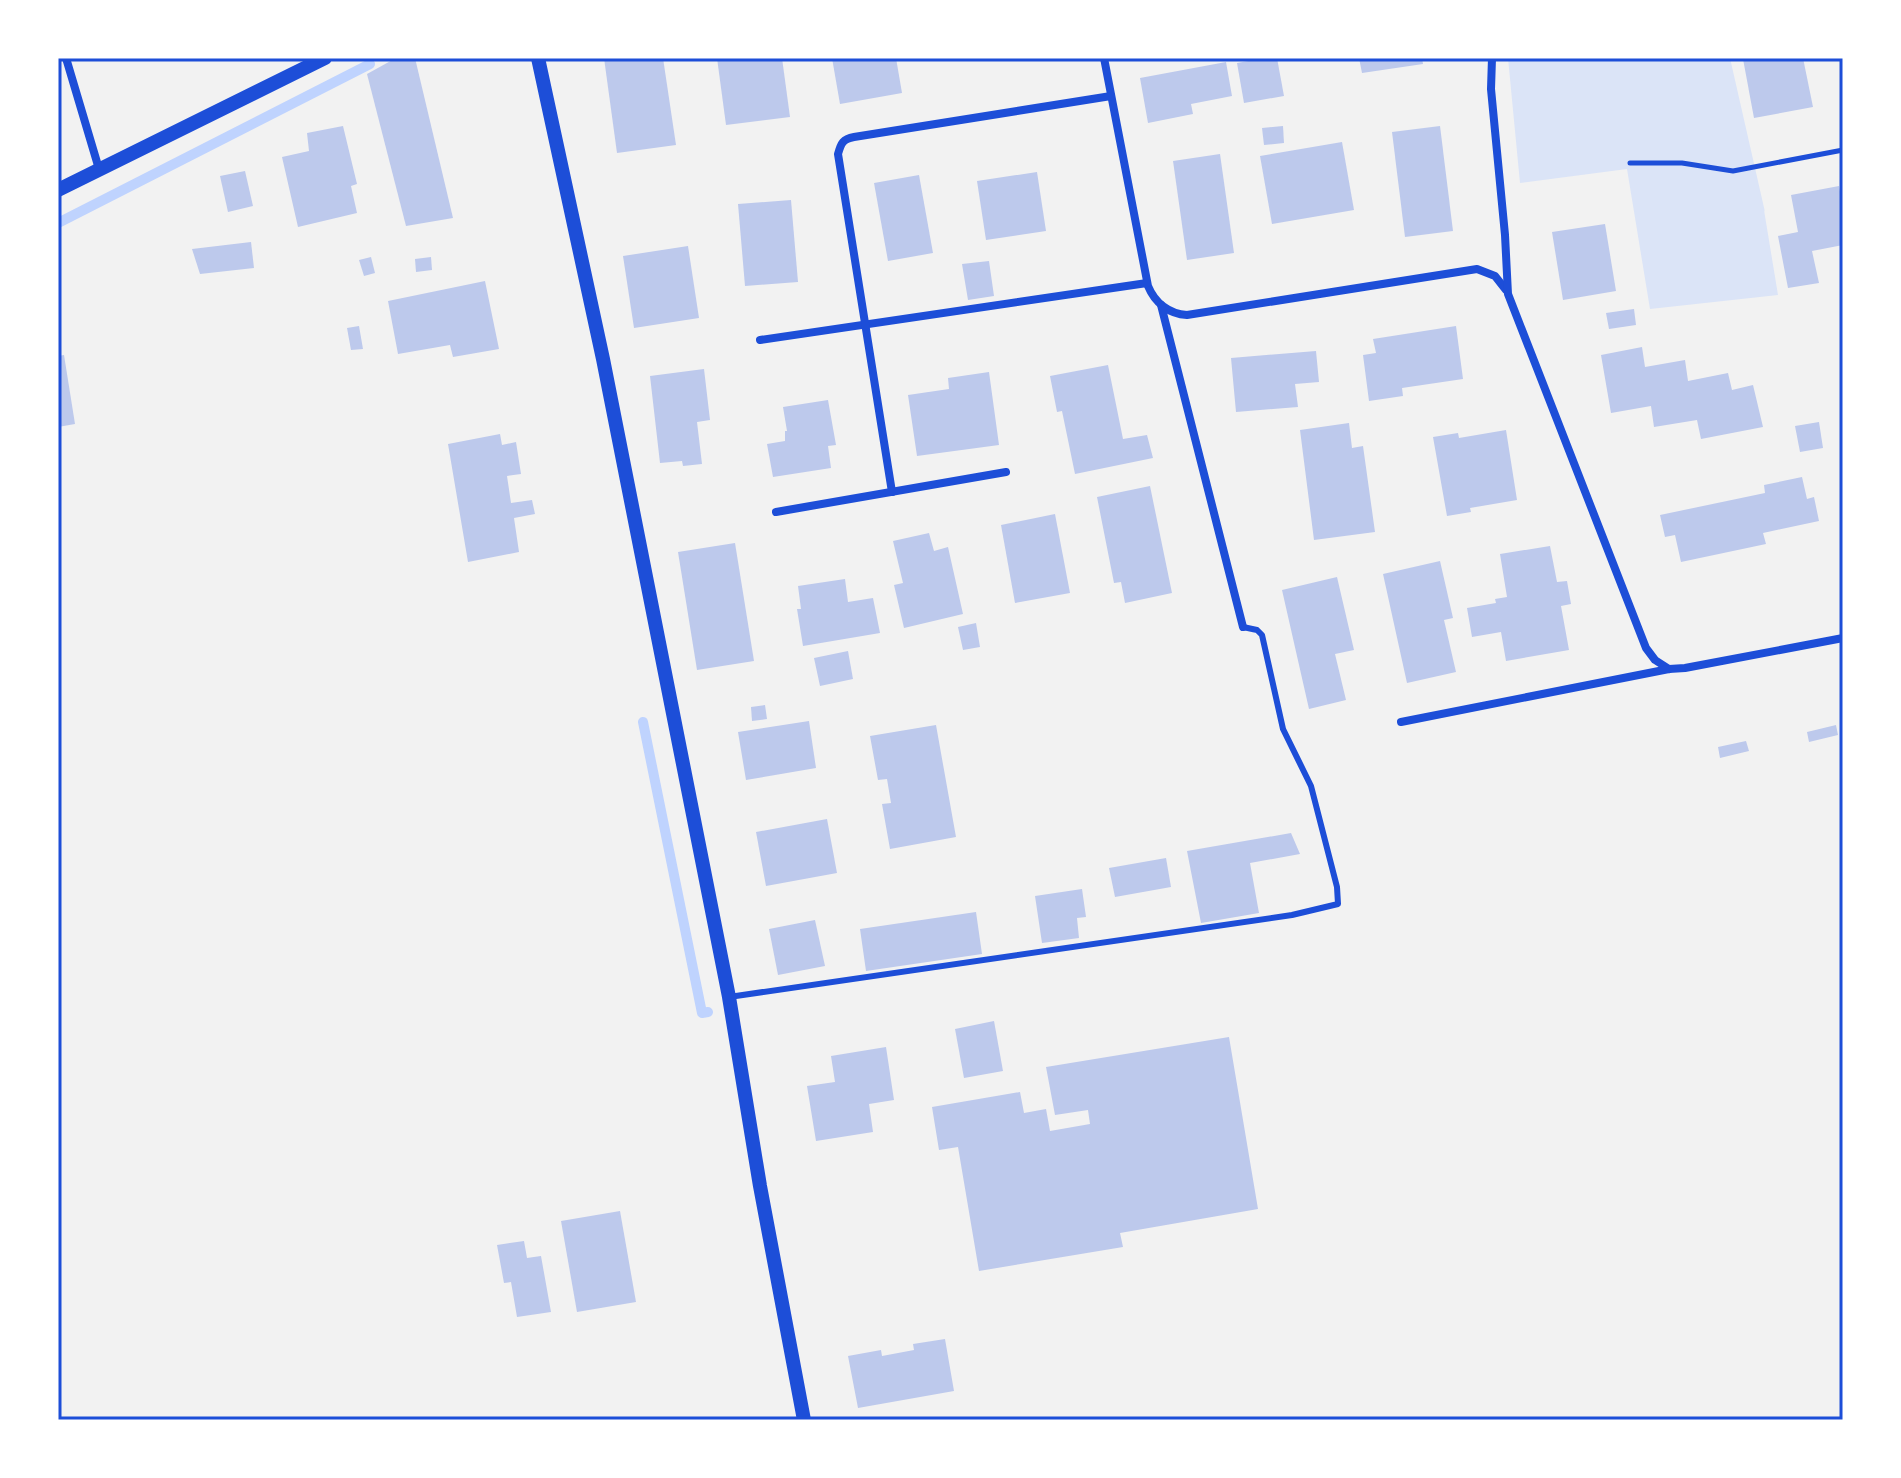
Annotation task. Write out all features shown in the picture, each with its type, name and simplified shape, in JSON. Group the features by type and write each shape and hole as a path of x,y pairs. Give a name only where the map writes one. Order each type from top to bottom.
{"street":[{"path":"66,58 99,169"},
{"path":"1104,58 1147,283 1161,305 1187,315 1477,269 1495,276 1508,294 1646,648 1655,660 1669,669"},
{"path":"58,190 322,59"},
{"path":"540,60 606,375 729,997 760,1186 804,1420"},
{"path":"1492,61 1491,89 1508,294"},
{"path":"892,492 838,154 845,139 1111,96"},
{"path":"760,340 1147,283"},
{"path":"1161,305 1243,627"},
{"path":"776,512 1006,472"},
{"path":"1401,722 1843,638"}],"lane":[{"path":"729,997 1292,915 1338,904 1337,887 1311,786 1283,729 1262,635 1257,630 1243,627"}],"path":[{"path":"1630,163 1682,163 1733,171 1843,150"}],"shaded area":[{"path":"1508,58 1730,58 1765,212 1778,295 1650,309 1627,169 1520,183"}],"building":[{"path":"396,58 415,58 453,218 406,226 367,74"},
{"path":"604,58 663,58 676,145 617,153"},
{"path":"717,58 782,58 790,117 726,125"},
{"path":"832,58 896,58 902,93 840,104"},
{"path":"1277,58 1284,96 1244,103 1237,63"},
{"path":"1359,58 1422,58 1423,64 1362,73"},
{"path":"1803,58 1813,107 1754,118 1743,59"},
{"path":"1226,62 1232,96 1191,104 1193,114 1148,123 1140,78"},
{"path":"343,126 357,184 351,186 357,213 298,227 282,157 309,151 307,133"},
{"path":"1283,126 1284,143 1264,145 1262,128"},
{"path":"1440,126 1453,231 1405,237 1392,132"},
{"path":"1342,142 1354,210 1272,224 1260,156"},
{"path":"1220,154 1234,253 1187,260 1173,161"},
{"path":"245,171 253,206 228,212 220,176"},
{"path":"1037,172 1046,231 986,240 977,181"},
{"path":"919,175 933,253 888,261 874,183"},
{"path":"1839,186 1843,209 1843,245 1812,251 1819,283 1788,288 1778,236 1798,232 1791,195"},
{"path":"791,200 798,282 745,286 738,204"},
{"path":"1605,224 1616,291 1563,300 1552,232"},
{"path":"251,242 254,268 200,274 192,249"},
{"path":"688,246 699,318 634,328 623,256"},
{"path":"371,257 375,273 364,276 359,260"},
{"path":"431,257 432,270 416,272 415,259"},
{"path":"989,261 994,296 968,300 962,264"},
{"path":"485,281 499,349 453,357 450,345 398,354 388,301"},
{"path":"1634,309 1636,325 1609,329 1606,313"},
{"path":"359,326 363,349 351,350 347,328"},
{"path":"1456,326 1463,379 1402,388 1403,396 1369,401 1363,355 1376,353 1373,339"},
{"path":"1642,347 1645,367 1685,360 1688,381 1728,373 1732,390 1753,385 1763,427 1701,439 1697,420 1654,427 1651,406 1611,413 1601,355"},
{"path":"1316,351 1319,382 1295,384 1298,407 1236,412 1231,358"},
{"path":"64,355 75,424 58,427 58,356"},
{"path":"1108,365 1123,439 1147,435 1153,458 1075,474 1062,411 1057,412 1050,376"},
{"path":"704,369 710,420 697,422 702,464 683,466 682,461 660,463 650,376"},
{"path":"989,372 999,445 917,456 908,395 949,389 948,378"},
{"path":"828,400 836,445 828,446 831,468 773,477 767,444 785,441 787,431 783,407"},
{"path":"1819,422 1823,448 1800,452 1795,426"},
{"path":"1349,423 1352,448 1363,446 1375,532 1314,540 1300,430"},
{"path":"1506,430 1517,500 1470,508 1471,512 1447,516 1433,437 1458,433 1459,438"},
{"path":"500,434 502,445 516,442 521,474 507,476 511,503 532,500 535,514 514,518 519,552 468,562 448,444"},
{"path":"1802,477 1807,499 1814,497 1819,521 1763,533 1766,544 1681,562 1675,535 1665,537 1660,515 1765,493 1764,485"},
{"path":"1150,486 1172,593 1125,603 1121,582 1114,583 1097,497"},
{"path":"1055,514 1070,593 1015,603 1001,525"},
{"path":"929,533 934,551 948,547 963,614 904,628 894,585 903,583 893,541"},
{"path":"735,543 754,661 697,670 678,552"},
{"path":"1550,546 1557,582 1567,581 1571,604 1561,606 1569,650 1506,661 1501,632 1472,637 1467,608 1496,603 1495,599 1507,597 1500,554"},
{"path":"1440,561 1453,618 1444,620 1456,672 1407,683 1383,574"},
{"path":"1337,577 1354,650 1335,654 1346,700 1309,709 1282,590"},
{"path":"845,579 848,602 873,598 880,633 803,646 797,609 801,609 798,586"},
{"path":"976,623 980,647 963,650 958,627"},
{"path":"848,651 853,679 820,686 814,658"},
{"path":"765,705 767,719 752,721 751,707"},
{"path":"809,721 816,768 746,780 738,732"},
{"path":"936,725 956,837 890,849 882,804 891,803 887,779 878,780 870,736"},
{"path":"1836,725 1838,735 1809,742 1807,732"},
{"path":"1746,741 1749,751 1720,758 1718,747"},
{"path":"827,819 837,873 766,886 756,832"},
{"path":"1291,833 1300,854 1250,863 1259,913 1201,923 1187,851"},
{"path":"1166,858 1171,887 1115,897 1109,868"},
{"path":"1082,889 1086,917 1077,918 1079,938 1042,943 1035,896"},
{"path":"976,912 982,954 866,971 860,929"},
{"path":"815,920 825,966 778,975 769,929"},
{"path":"994,1021 1003,1071 964,1078 955,1029"},
{"path":"1229,1037 1258,1209 1120,1233 1123,1247 979,1271 958,1147 939,1150 932,1107 1020,1092 1024,1113 1046,1109 1050,1131 1090,1124 1088,1110 1055,1115 1046,1067"},
{"path":"886,1047 894,1100 869,1104 873,1132 816,1141 807,1086 835,1082 831,1056"},
{"path":"620,1211 636,1302 577,1312 561,1221"},
{"path":"524,1241 527,1258 541,1256 551,1312 517,1317 511,1282 504,1283 497,1245"},
{"path":"945,1339 954,1391 858,1408 848,1356 881,1350 882,1356 914,1350 913,1344"}],"waterway":[{"path":"58,223 370,64"},
{"path":"643,722 702,1013 708,1012"}]}
